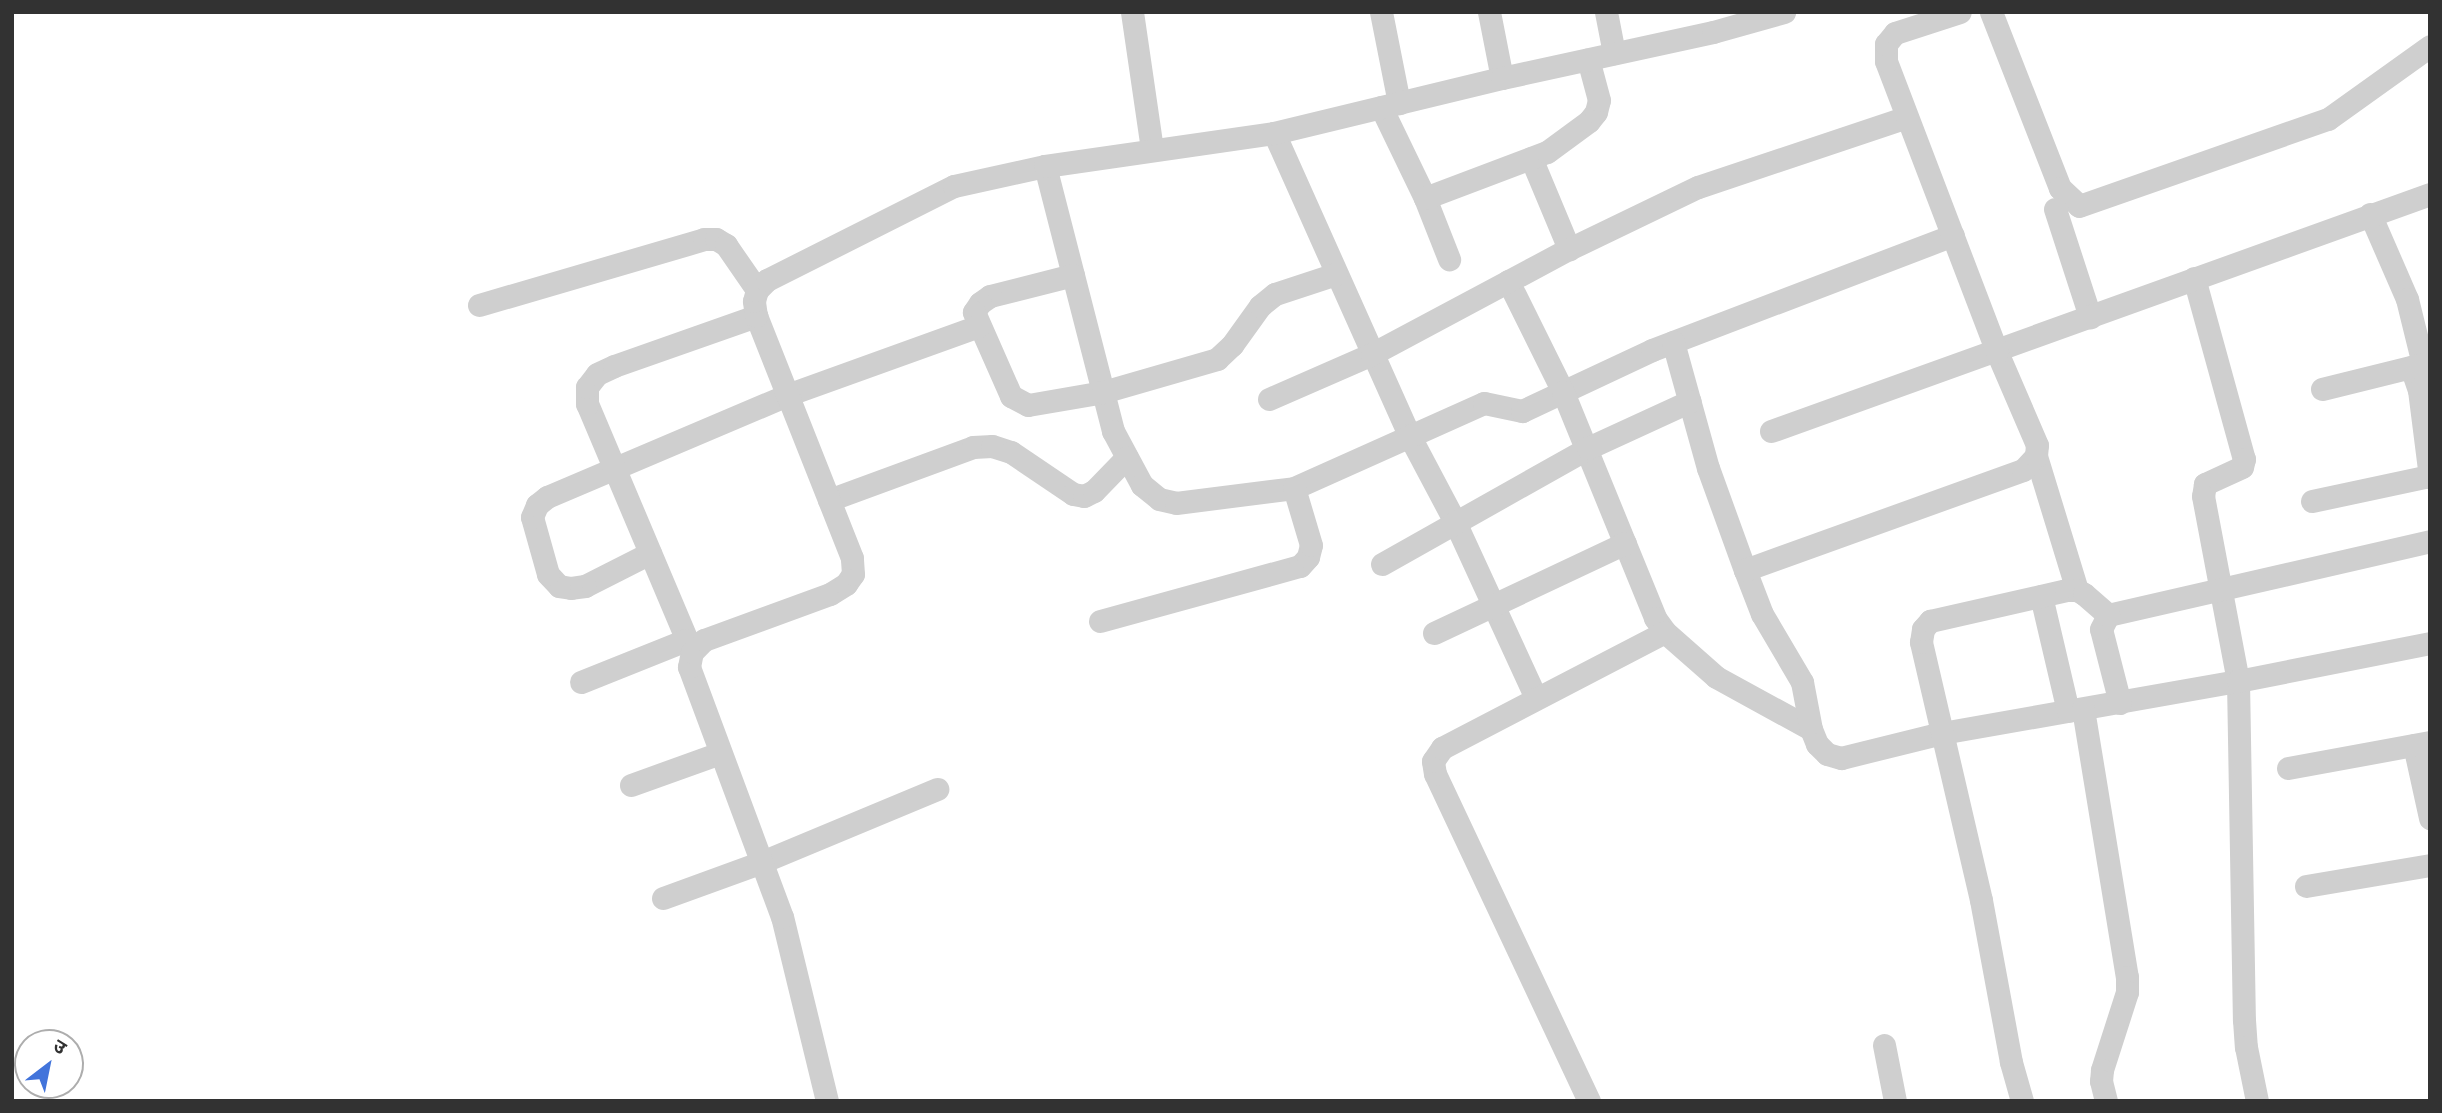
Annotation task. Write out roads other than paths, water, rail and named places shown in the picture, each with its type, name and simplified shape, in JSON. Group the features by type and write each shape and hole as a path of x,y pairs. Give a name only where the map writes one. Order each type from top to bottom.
{"street":[{"path":"1132,12 1152,149"},
{"path":"1381,12 1390,105 1449,259"},
{"path":"1489,12 1502,78"},
{"path":"1606,12 1614,53"},
{"path":"581,682 830,594 846,584 853,574 852,558 756,316 754,301 757,290 767,280 954,186 1045,166 1274,133 1502,78 1713,32 1784,12"},
{"path":"1960,12 1895,33 1886,44 1886,61 1997,352 2037,445 2036,456 2077,590 2108,615"},
{"path":"1991,12 2060,188 2079,206 2328,119 2430,46"},
{"path":"1425,198 1547,152 1589,121 1596,112 1599,100 1588,59"},
{"path":"1269,399 1372,354 1569,249 1718,178 1907,117"},
{"path":"1274,133 1409,435 1455,522 1536,698"},
{"path":"1531,158 1569,249"},
{"path":"1045,166 1113,430 1142,485 1159,499 1177,503 1294,488 1484,403 1522,411 1673,342 1952,235"},
{"path":"1771,431 1997,352 2430,194"},
{"path":"2055,209 2090,317"},
{"path":"2312,501 2430,476 2419,390 2421,369 2407,299 2370,214"},
{"path":"479,305 705,239 716,239 726,245 757,290"},
{"path":"1073,275 990,296 980,303 974,312 1012,396 1028,405 1103,393 1217,359 1232,345 1260,306 1275,295 1336,274"},
{"path":"2194,278 2244,459 2242,467 2205,484 2203,496 2238,681 2244,1020 2246,1047 2257,1101"},
{"path":"1508,281 1588,448 1655,618 1665,632 1716,677 1811,729"},
{"path":"756,316 597,373 587,387 587,404 689,646 689,667 791,946 827,1101"},
{"path":"650,553 585,586 572,589 559,586 548,575 532,517 537,505 547,497 788,395 979,326"},
{"path":"1673,342 1708,468 1745,570 1762,614 1802,682 1811,729 1817,744 1827,754 1842,758 1942,733 2120,703 2430,643"},
{"path":"2322,389 2421,369"},
{"path":"1382,564 1588,448 1690,401"},
{"path":"829,500 973,447 992,446 1011,452 1073,494 1084,496 1094,491 1127,457"},
{"path":"1745,570 2023,470 2036,456"},
{"path":"1100,621 1300,566 1308,557 1311,545 1294,488"},
{"path":"2108,615 2430,541"},
{"path":"1434,633 1626,543"},
{"path":"2022,1101 2011,1062 1981,900 1921,642 1923,629 1930,621 2077,590"},
{"path":"2041,596 2075,710 2127,977 2127,992 2102,1070 2101,1081 2106,1101"},
{"path":"2108,615 2101,629 2120,703"},
{"path":"1589,1101 1435,774 1433,761 1442,748 1665,632"},
{"path":"2288,768 2422,744 2430,818"},
{"path":"631,785 720,752"},
{"path":"663,898 762,862 937,789"},
{"path":"2306,886 2430,865"},
{"path":"1884,1045 1895,1101"}]}
